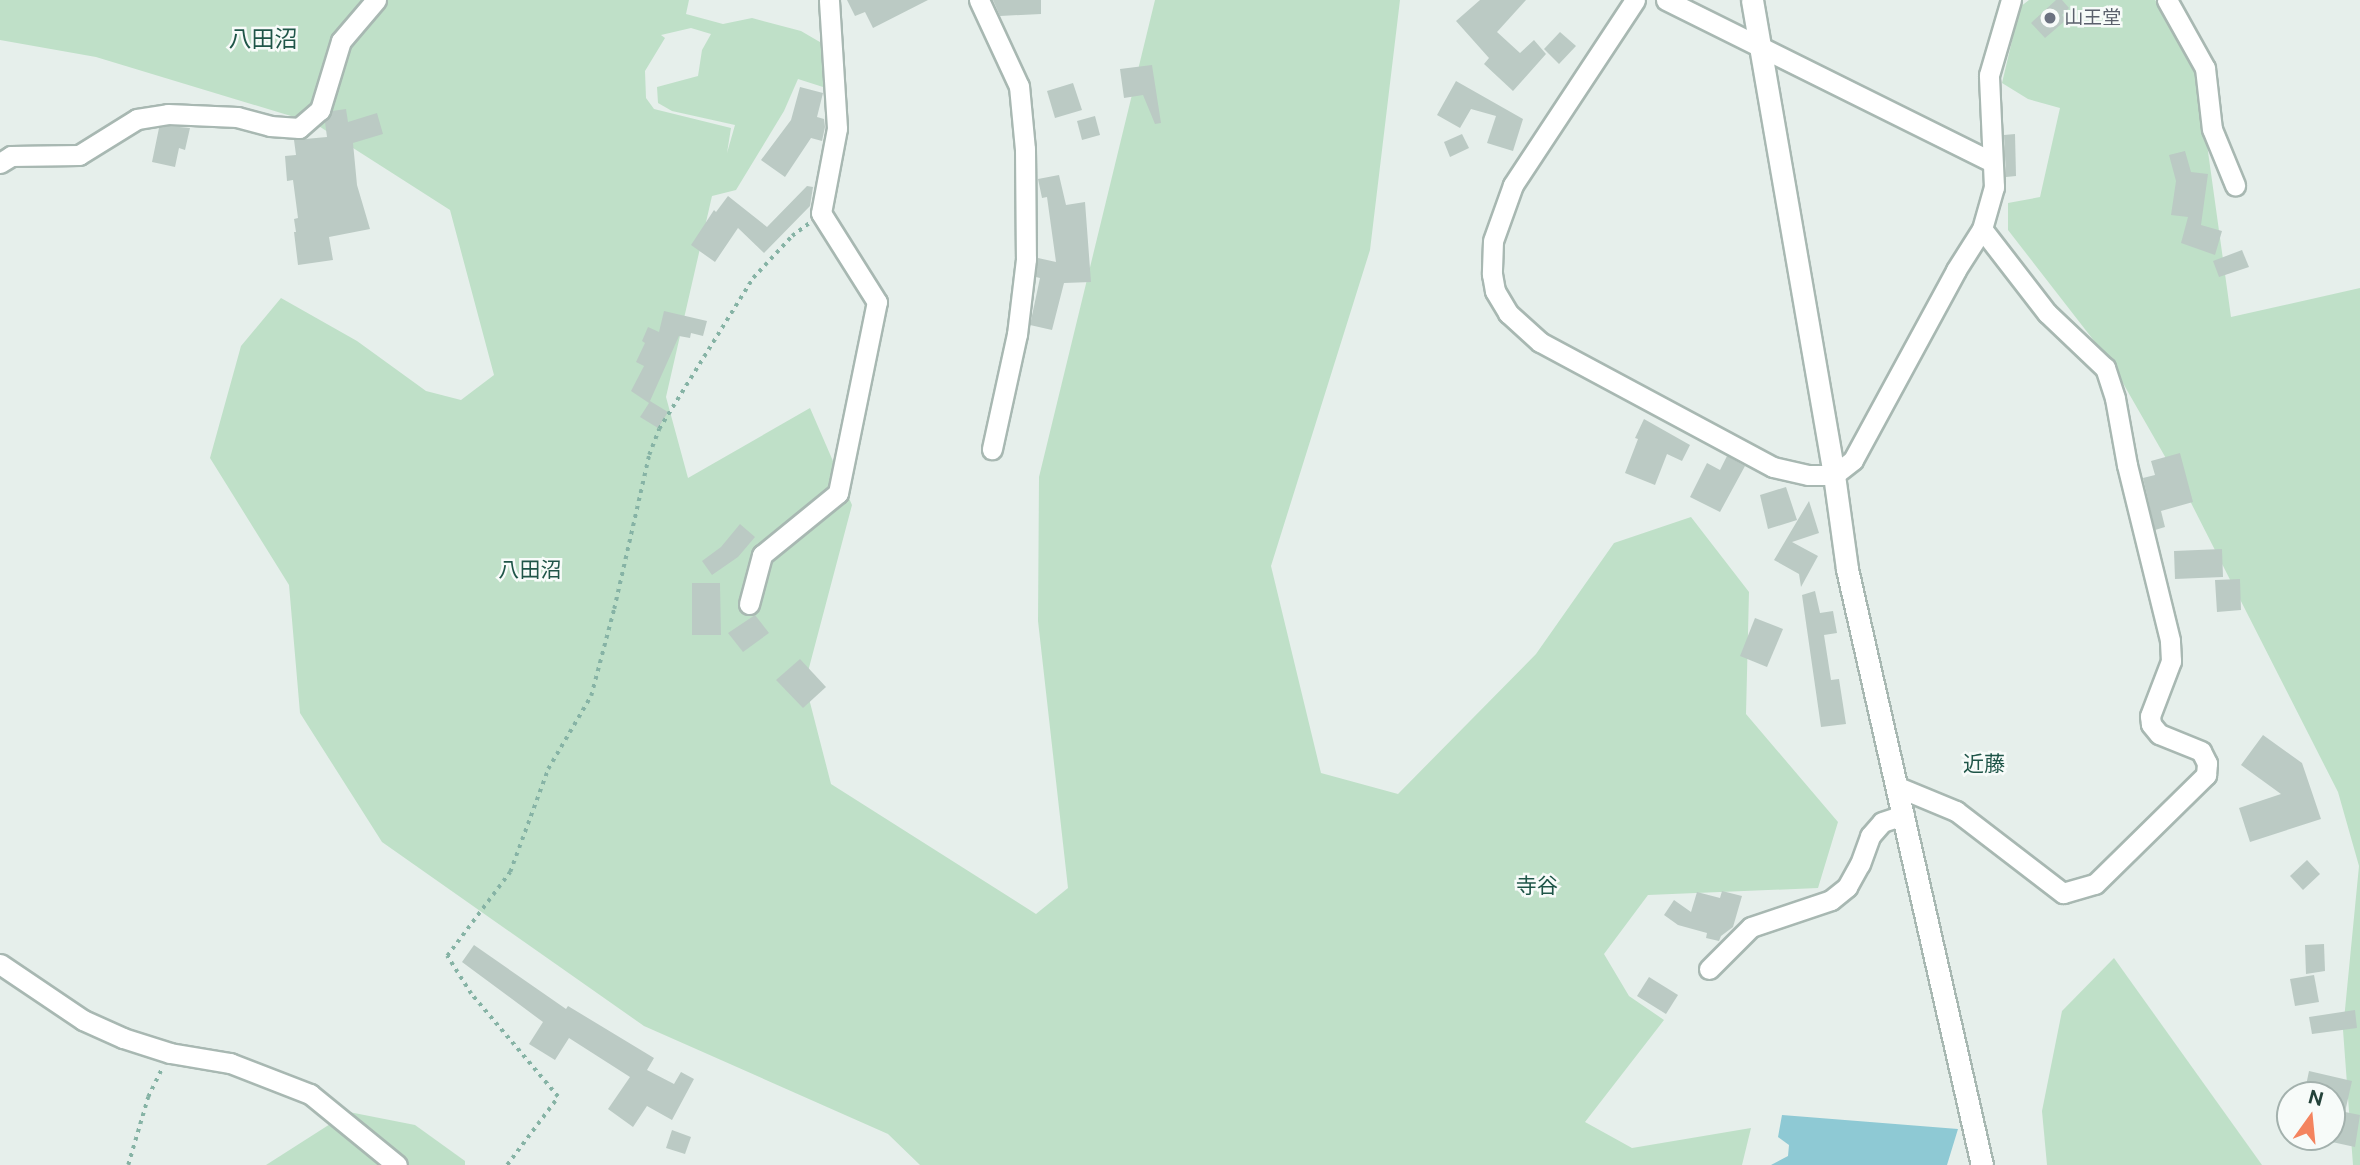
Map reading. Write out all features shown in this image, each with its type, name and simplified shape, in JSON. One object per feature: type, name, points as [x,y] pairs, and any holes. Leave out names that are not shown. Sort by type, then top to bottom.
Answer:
[{"type":"street","points":[[0,163],[11,156],[79,155],[137,119],[168,114],[237,117],[270,126],[299,128],[320,110],[341,41],[376,0]]},
{"type":"street","points":[[749,604],[762,555],[838,493],[877,302],[821,213],[837,128],[830,0]]},
{"type":"street","points":[[979,0],[1019,86],[1026,149],[1025,271],[1017,334],[992,449]]},
{"type":"street","points":[[1634,0],[1508,196],[1493,241],[1492,274],[1495,291],[1508,313],[1540,342],[1773,467],[1808,475],[1834,475],[1853,460],[1956,270],[1982,229],[1994,187],[1989,75],[2011,0]]},
{"type":"street","points":[[1667,0],[1761,50],[1991,161]]},
{"type":"street","points":[[1752,0],[1834,475],[1847,569],[1982,1165]]},
{"type":"street","points":[[2167,0],[2205,68],[2212,129],[2235,185]]},
{"type":"street","points":[[1898,787],[1956,811],[2063,893],[2095,884],[2206,775],[2207,763],[2201,751],[2159,734],[2151,724],[2150,716],[2168,674],[2170,640],[2127,465],[2115,398],[2105,368],[2047,313],[1982,229]]},
{"type":"street","points":[[1709,969],[1751,927],[1831,901],[1847,887],[1860,864],[1870,836],[1882,822],[1904,815]]},
{"type":"street","points":[[0,964],[83,1020],[123,1038],[170,1053],[230,1063],[310,1094],[397,1165]]},
{"type":"path","points":[[507,1165],[558,1097],[471,995],[447,956],[510,872],[548,769],[591,696],[649,454],[659,429],[753,278],[792,236],[821,213]]},
{"type":"path","points":[[128,1165],[148,1097],[170,1053]]},
{"type":"green space","points":[[0,0],[689,0],[686,14],[723,24],[752,18],[801,31],[825,45],[823,87],[798,79],[784,111],[736,190],[712,196],[666,397],[688,478],[810,408],[852,505],[805,683],[831,784],[1036,914],[1068,888],[1038,621],[1039,477],[1155,0],[1400,0],[1370,250],[1271,566],[1321,773],[1398,794],[1536,654],[1614,543],[1691,517],[1749,592],[1746,714],[1838,822],[1818,888],[1648,895],[1604,954],[1629,996],[1664,1020],[1585,1122],[1632,1148],[1751,1128],[1742,1165],[920,1165],[888,1134],[644,1026],[382,842],[300,713],[289,585],[210,458],[241,346],[281,298],[357,341],[426,391],[461,400],[494,375],[450,210],[314,123],[96,57],[0,40]],"holes":[[[691,28],[711,34],[702,50],[698,76],[657,87],[658,103],[672,111],[735,125],[727,153],[731,128],[654,109],[646,98],[645,71],[665,38],[661,35]]]},
{"type":"green space","points":[[2029,0],[2155,0],[2180,26],[2195,58],[2231,317],[2360,288],[2360,1165],[2353,1165],[2343,1030],[2359,866],[2338,792],[2187,495],[2112,364],[2008,230],[2008,203],[2040,197],[2060,108],[2028,99],[2002,83],[2020,7]]},
{"type":"green space","points":[[2114,958],[2262,1165],[2047,1165],[2042,1111],[2062,1011]]},
{"type":"green space","points":[[349,1112],[415,1125],[465,1161],[465,1165],[266,1165]]},
{"type":"water","points":[[1782,1115],[1958,1129],[1947,1165],[1771,1165],[1788,1156],[1789,1145],[1778,1137]]},
{"type":"building","points":[[847,0],[928,0],[873,28],[865,12],[855,16]]},
{"type":"building","points":[[993,0],[1041,0],[1041,14],[1000,16]]},
{"type":"building","points":[[1480,0],[1526,0],[1497,32],[1520,53],[1534,40],[1546,54],[1513,91],[1484,64],[1489,58],[1456,21]]},
{"type":"building","name":"山王堂","points":[[2056,0],[2062,0],[2069,8],[2062,15],[2066,20],[2045,38],[2031,23]]},
{"type":"building","points":[[1560,32],[1576,46],[1559,64],[1544,49]]},
{"type":"building","points":[[1152,65],[1161,123],[1155,124],[1143,95],[1124,98],[1120,69]]},
{"type":"building","points":[[1456,81],[1523,119],[1513,151],[1487,143],[1496,116],[1471,109],[1460,128],[1437,115]]},
{"type":"building","points":[[1073,83],[1082,110],[1055,118],[1047,91]]},
{"type":"building","points":[[800,87],[823,93],[817,117],[824,119],[825,127],[822,141],[811,138],[785,177],[761,160],[791,120]]},
{"type":"building","points":[[346,109],[348,122],[377,113],[383,134],[353,143],[357,185],[370,229],[329,237],[333,260],[298,265],[294,219],[298,218],[293,180],[287,181],[285,156],[296,155],[294,140],[327,137],[325,122],[332,111]]},
{"type":"building","points":[[1095,116],[1100,135],[1082,140],[1077,121]]},
{"type":"building","points":[[159,128],[190,128],[185,150],[179,148],[175,167],[152,162]]},
{"type":"building","points":[[1462,134],[1469,148],[1450,157],[1444,142]]},
{"type":"building","points":[[2015,134],[2016,176],[2006,177],[2004,135]]},
{"type":"building","points":[[2185,151],[2191,172],[2208,174],[2201,225],[2222,231],[2215,255],[2181,243],[2188,217],[2171,215],[2176,181],[2169,155]]},
{"type":"building","points":[[1059,175],[1066,205],[1085,202],[1091,282],[1064,283],[1052,330],[1030,325],[1040,278],[1036,277],[1038,258],[1056,262],[1047,197],[1042,198],[1038,179]]},
{"type":"building","points":[[807,186],[813,187],[810,206],[764,253],[738,228],[715,262],[691,245],[714,210],[716,212],[728,196],[767,227]]},
{"type":"building","points":[[2242,250],[2249,267],[2219,277],[2213,261]]},
{"type":"building","points":[[664,311],[707,321],[703,336],[691,333],[690,338],[679,336],[650,401],[668,412],[658,428],[640,417],[649,403],[631,391],[644,366],[636,362],[645,343],[642,341],[648,327],[659,332]]},
{"type":"building","points":[[1644,419],[1690,445],[1682,461],[1667,454],[1655,485],[1625,473],[1638,439],[1635,438]]},
{"type":"building","points":[[2180,453],[2193,502],[2161,511],[2165,527],[2155,530],[2143,478],[2155,475],[2151,461]]},
{"type":"building","points":[[1727,456],[1745,466],[1720,512],[1690,497],[1707,463],[1720,470]]},
{"type":"building","points":[[1786,487],[1797,520],[1768,529],[1760,495]]},
{"type":"building","points":[[1809,501],[1819,533],[1792,542],[1818,556],[1801,587],[1799,574],[1774,560]]},
{"type":"building","points":[[740,524],[755,537],[738,557],[712,575],[702,561],[721,547]]},
{"type":"building","points":[[2222,549],[2223,577],[2175,579],[2174,551]]},
{"type":"building","points":[[2240,579],[2241,610],[2217,612],[2215,580]]},
{"type":"building","points":[[692,583],[720,583],[721,635],[692,635]]},
{"type":"building","points":[[1815,591],[1820,613],[1833,611],[1837,633],[1824,635],[1831,680],[1839,679],[1846,724],[1821,727],[1802,595]]},
{"type":"building","points":[[755,615],[769,633],[743,652],[728,633]]},
{"type":"building","points":[[1755,618],[1783,629],[1767,667],[1740,656]]},
{"type":"building","points":[[800,659],[826,687],[803,708],[776,680]]},
{"type":"building","points":[[2263,735],[2302,763],[2321,819],[2250,842],[2239,808],[2281,794],[2241,765]]},
{"type":"building","points":[[2307,860],[2320,874],[2303,890],[2290,876]]},
{"type":"building","points":[[1722,891],[1742,896],[1733,927],[1721,936],[1719,941],[1706,938],[1707,933],[1678,925],[1664,915],[1674,900],[1691,912],[1697,892],[1720,898]]},
{"type":"building","points":[[2324,944],[2325,971],[2306,974],[2305,945]]},
{"type":"building","points":[[474,945],[566,1009],[568,1006],[654,1058],[647,1070],[674,1084],[681,1072],[694,1079],[672,1120],[647,1106],[633,1127],[608,1109],[630,1077],[569,1038],[555,1060],[529,1044],[543,1022],[462,962]]},
{"type":"building","points":[[2314,975],[2319,1002],[2295,1006],[2290,979]]},
{"type":"building","points":[[1649,977],[1678,995],[1666,1014],[1637,996]]},
{"type":"building","points":[[2355,1010],[2357,1028],[2312,1034],[2309,1017]]},
{"type":"building","points":[[2309,1071],[2352,1081],[2346,1108],[2346,1081],[2307,1081]]},
{"type":"building","points":[[2346,1112],[2360,1115],[2355,1147],[2346,1145]]},
{"type":"building","points":[[672,1130],[691,1137],[685,1154],[666,1148]]},
{"type":"place","name":"山王堂","points":[[2050,18]]},
{"type":"district","name":"八田沼","points":[[263,39]]},
{"type":"district","name":"八田沼","points":[[530,570]]},
{"type":"district","name":"近藤","points":[[1984,764]]},
{"type":"district","name":"寺谷","points":[[1537,886]]}]
